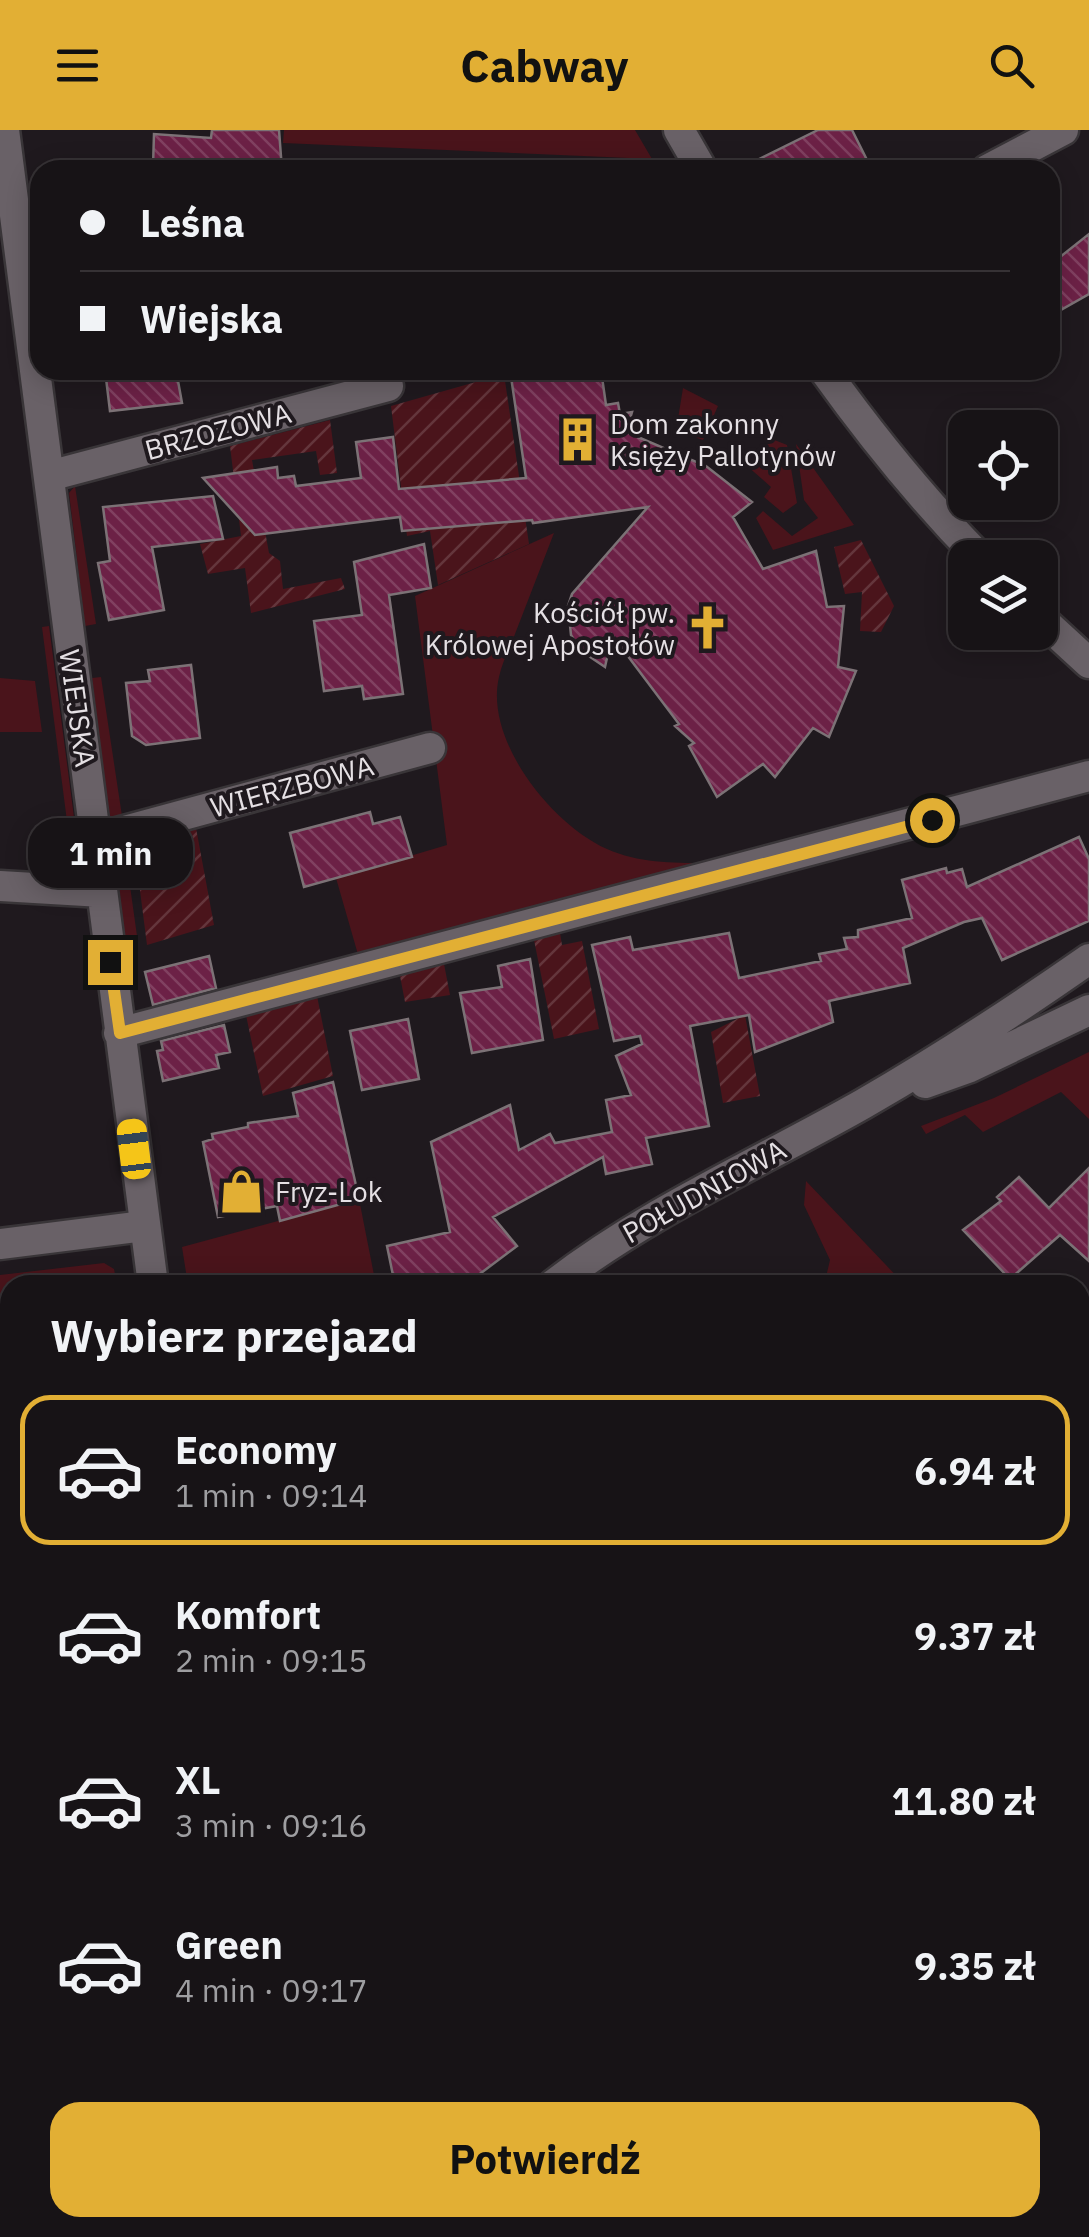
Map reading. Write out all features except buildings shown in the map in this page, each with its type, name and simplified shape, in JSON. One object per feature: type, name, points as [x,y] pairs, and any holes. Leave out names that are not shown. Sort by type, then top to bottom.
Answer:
[{"type":"street","name":"WIEJSKA","points":[[4,130],[30,330]]},
{"type":"street","points":[[679,130],[696,160]]},
{"type":"street","points":[[1006,160],[1063,130]]},
{"type":"street","name":"WIEJSKA","points":[[37,380],[151,1275]]},
{"type":"street","points":[[831,380],[924,500],[963,540]]},
{"type":"street","name":"BRZOZOWA","points":[[49,476],[388,386]]},
{"type":"street","points":[[1058,634],[1089,662]]},
{"type":"street","name":"WIERZBOWA","points":[[95,839],[430,748]]},
{"type":"street","points":[[120,1033],[1089,776]]},
{"type":"street","points":[[0,886],[102,892]]},
{"type":"street","name":"POŁUDNIOWA","points":[[568,1275],[670,1206],[860,1105],[952,1051],[1089,958]]},
{"type":"street","name":"POŁUDNIOWA","points":[[860,1105],[970,1067],[1089,1010]]},
{"type":"street","points":[[0,1244],[144,1226]]},
{"type":"shaded area","points":[[284,130],[635,130],[652,159],[283,143]]},
{"type":"shaded area","points":[[483,380],[505,380],[529,544],[438,585],[430,531],[407,536],[391,406]]},
{"type":"shaded area","points":[[683,388],[718,406],[703,440],[676,431]]},
{"type":"shaded area","points":[[330,420],[337,473],[320,475],[316,451],[252,460],[269,553],[280,561],[283,589],[341,578],[345,589],[251,613],[245,568],[208,574],[200,544],[241,536],[230,446]]},
{"type":"shaded area","points":[[772,439],[787,445],[797,503],[783,513],[764,497],[771,487],[746,465]]},
{"type":"shaded area","points":[[796,444],[854,525],[773,550],[756,518],[763,511],[792,536],[818,518],[804,500]]},
{"type":"shaded area","points":[[75,486],[96,624],[85,626],[69,493]]},
{"type":"shaded area","points":[[554,533],[499,677],[497,701],[512,753],[545,801],[565,821],[607,849],[643,860],[705,863],[359,958],[336,878],[447,845],[415,596]]},
{"type":"shaded area","points":[[861,540],[894,606],[881,632],[860,631],[862,592],[845,594],[834,547]]},
{"type":"shaded area","points":[[49,626],[80,863],[73,868],[42,627]]},
{"type":"shaded area","points":[[101,677],[122,816],[109,818],[92,678]]},
{"type":"shaded area","points":[[0,678],[35,681],[42,732],[0,732]]},
{"type":"shaded area","points":[[196,828],[214,925],[147,945],[134,844]]},
{"type":"shaded area","points":[[124,843],[138,943],[137,951],[127,954],[115,854],[116,846]]},
{"type":"shaded area","points":[[560,933],[562,945],[582,941],[599,1029],[554,1039],[534,940]]},
{"type":"shaded area","points":[[444,964],[450,995],[405,1002],[400,976]]},
{"type":"shaded area","points":[[317,996],[333,1076],[263,1096],[246,1015]]},
{"type":"shaded area","points":[[745,1015],[760,1096],[723,1103],[711,1032]]},
{"type":"shaded area","points":[[1089,1052],[1089,1119],[1061,1092],[983,1132],[965,1115],[926,1134],[921,1126],[994,1098]]},
{"type":"shaded area","points":[[806,1181],[895,1275],[826,1275],[830,1260],[804,1205]]},
{"type":"shaded area","points":[[359,1199],[374,1275],[186,1275],[182,1247]]},
{"type":"shaded area","points":[[104,1263],[114,1269],[115,1275],[0,1275]]},
{"type":"place","name":"Dom zakonny Księży Pallotynów","points":[[577,439]]},
{"type":"place","name":"Kościół pw. Królowej Apostołów","points":[[708,628]]},
{"type":"place","name":"Fryz-Lok","points":[[242,1191]]},
{"type":"route","points":[[110,962],[120,1033],[932,820]]}]
